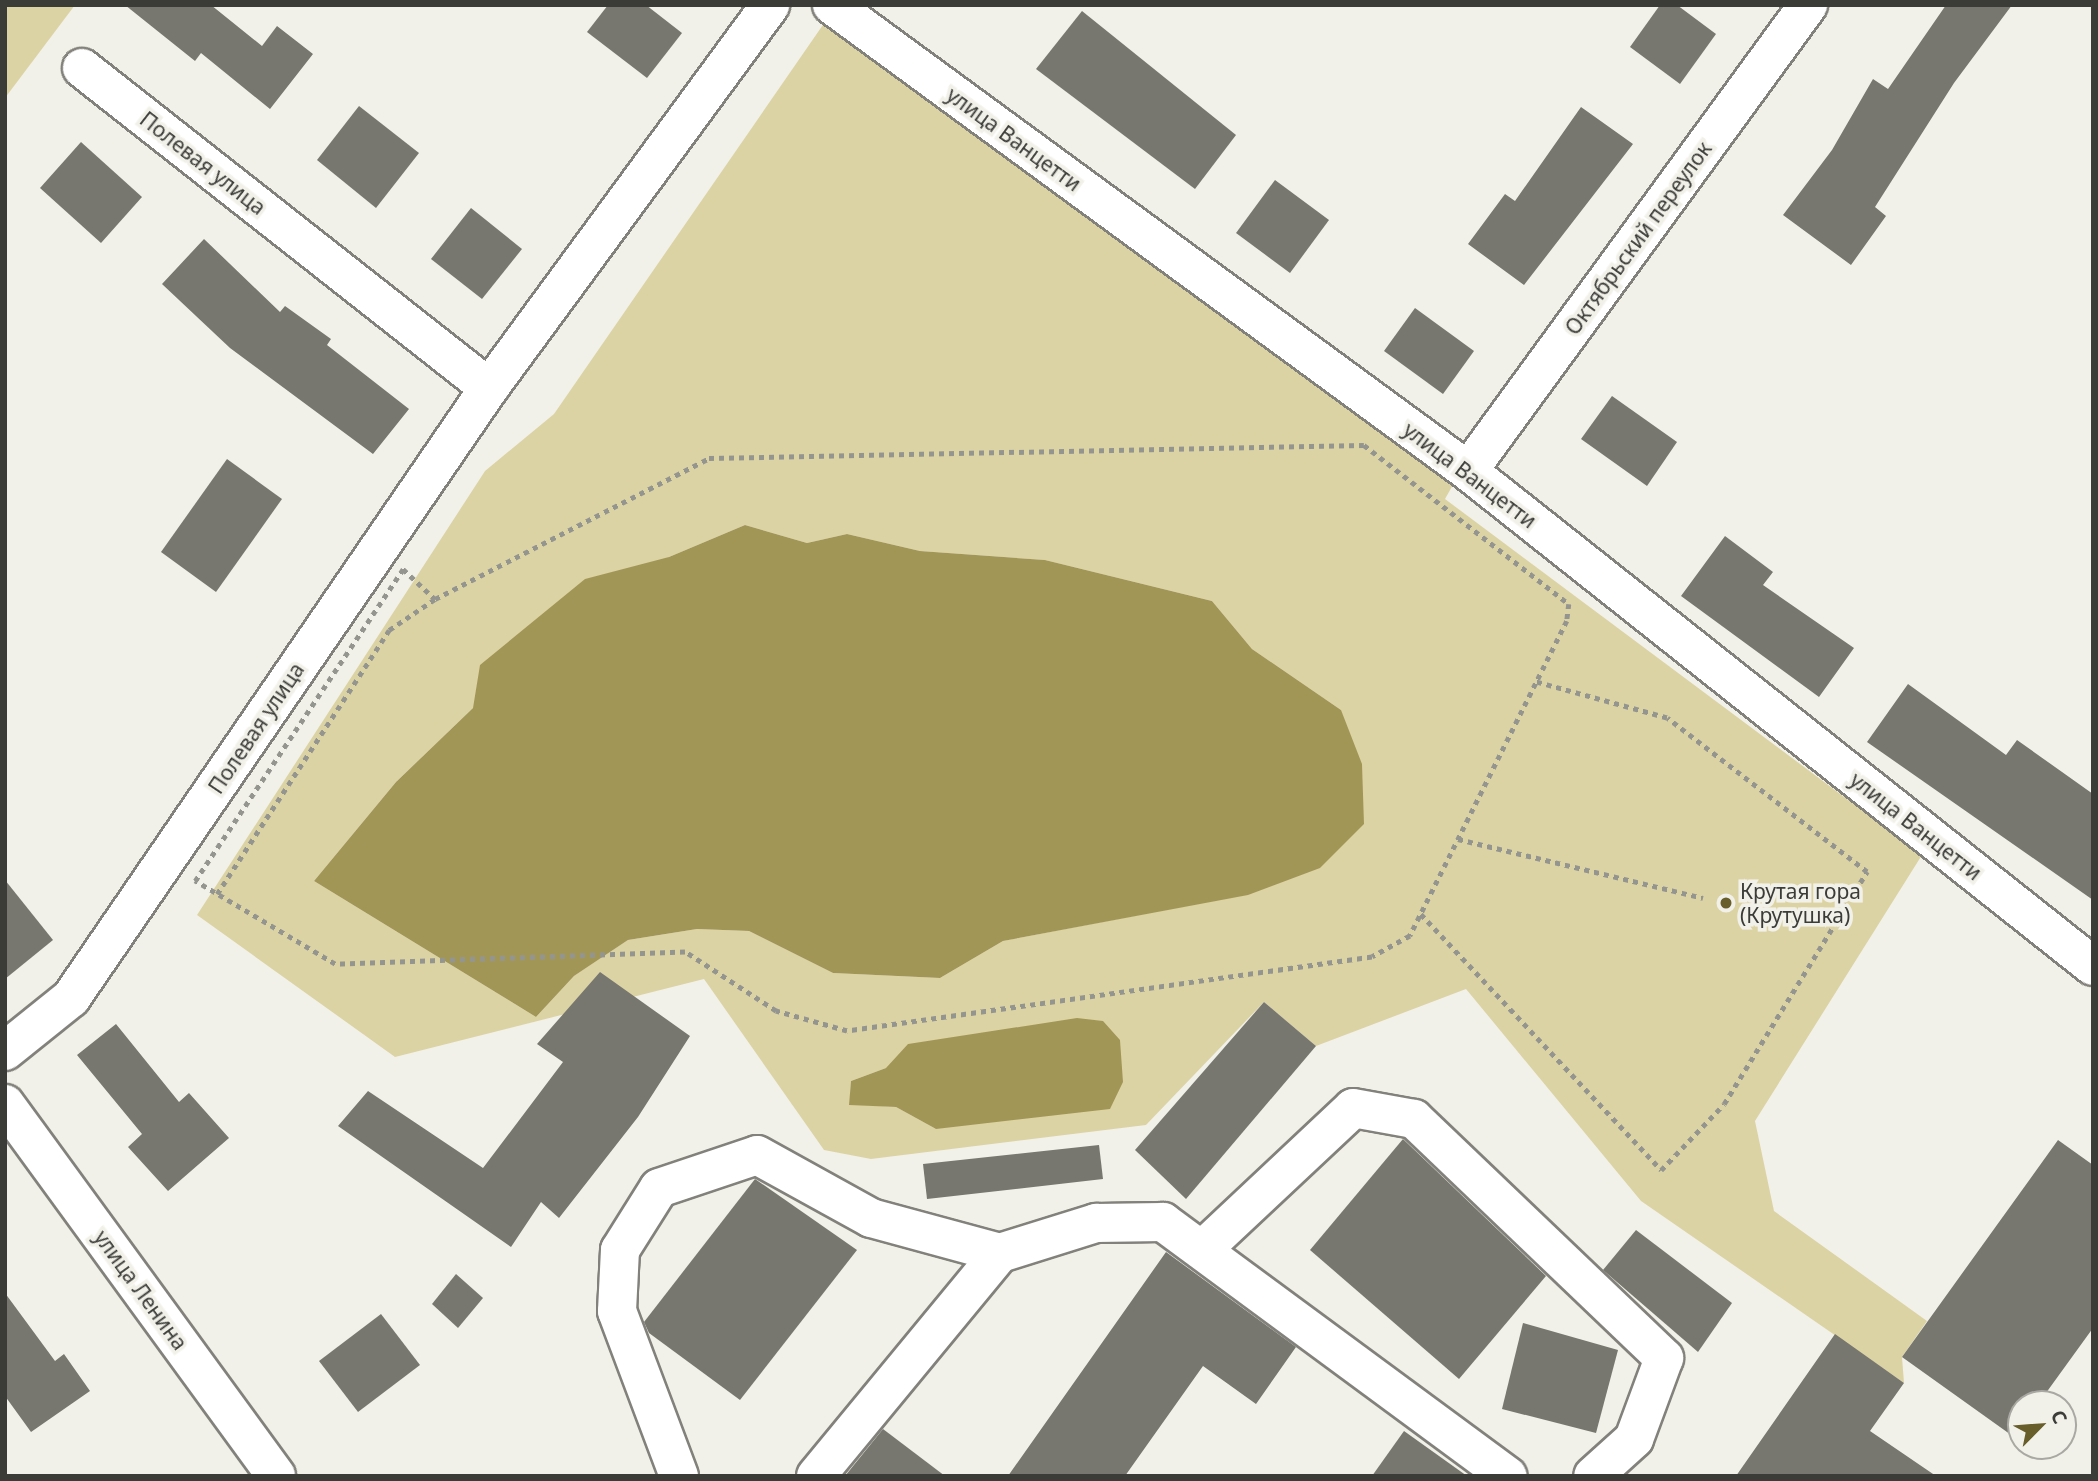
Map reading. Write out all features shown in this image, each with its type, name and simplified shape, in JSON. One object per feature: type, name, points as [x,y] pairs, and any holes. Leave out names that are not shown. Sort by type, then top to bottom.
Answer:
[{"type":"street","name":"Полевая улица","points":[[5,1051],[71,998],[489,388],[770,5]]},
{"type":"street","name":"улица Ванцетти","points":[[832,5],[1468,471],[2093,966]]},
{"type":"street","name":"Октябрьский переулок","points":[[1468,471],[1808,5]]},
{"type":"street","name":"Полевая улица","points":[[82,68],[489,388]]},
{"type":"street","name":"улица Ленина","points":[[5,1104],[276,1476]]},
{"type":"street","points":[[1202,1250],[1353,1108],[1414,1119],[1664,1358],[1634,1439],[1593,1476]]},
{"type":"street","points":[[679,1476],[617,1311],[620,1250],[659,1188],[757,1155],[871,1218],[1000,1252],[1096,1223],[1163,1222],[1508,1476]]},
{"type":"street","points":[[816,1476],[1000,1252]]},
{"type":"path","points":[[411,558],[195,881],[335,964],[685,952],[776,1011],[847,1031],[1371,957],[1410,936],[1567,621],[1569,604],[1353,436]]},
{"type":"path","points":[[217,894],[389,630],[435,599],[709,458],[1364,445]]},
{"type":"path","points":[[402,569],[435,599]]},
{"type":"path","points":[[1421,914],[1661,1170],[1724,1104],[1867,872],[1667,718],[1536,682]]},
{"type":"path","points":[[1458,839],[1703,898]]},
{"type":"shaded area","points":[[5,5],[75,5],[5,98]]},
{"type":"shaded area","points":[[827,19],[1454,483],[1445,499],[1922,855],[1755,1121],[1774,1211],[1927,1321],[1902,1357],[1904,1383],[1641,1201],[1466,989],[1316,1046],[1264,1002],[1146,1125],[871,1159],[824,1150],[704,979],[395,1057],[197,915],[485,471],[554,414]],"holes":[[[745,525],[807,543],[847,534],[920,551],[1045,560],[1212,601],[1252,649],[1341,710],[1248,894],[1003,941],[940,978],[833,973],[749,931],[697,929],[628,940],[574,976],[536,1017],[314,881],[396,782],[473,708],[669,557]],[[886,1068],[936,1129],[896,1107],[850,1104],[851,1081]]]},
{"type":"shaded area","points":[[745,525],[807,543],[847,534],[920,551],[1045,560],[1212,601],[1252,649],[1341,710],[1362,764],[1364,824],[1320,868],[1248,895],[1003,941],[940,978],[833,973],[749,931],[697,929],[628,940],[574,976],[536,1017],[314,881],[396,782],[473,708],[480,665],[585,579],[669,557]]},
{"type":"shaded area","points":[[1077,1018],[1103,1021],[1120,1040],[1123,1082],[1110,1109],[936,1129],[896,1107],[849,1105],[851,1081],[886,1068],[908,1044]]},
{"type":"building","points":[[125,5],[211,5],[262,46],[277,26],[313,54],[270,109],[201,53],[195,61]]},
{"type":"building","points":[[608,5],[646,5],[682,33],[647,78],[587,32]]},
{"type":"building","points":[[1660,5],[1677,5],[1716,34],[1680,84],[1630,47]]},
{"type":"building","points":[[1946,5],[2012,5],[1954,83],[1875,207],[1886,216],[1851,265],[1783,215],[1832,150],[1873,79],[1888,89]]},
{"type":"building","points":[[1082,11],[1236,135],[1195,189],[1036,69]]},
{"type":"building","points":[[359,106],[419,153],[376,208],[317,160]]},
{"type":"building","points":[[1581,107],[1633,144],[1524,285],[1468,244],[1505,194],[1515,201]]},
{"type":"building","points":[[81,142],[142,197],[101,243],[40,188]]},
{"type":"building","points":[[1275,180],[1329,220],[1290,273],[1236,233]]},
{"type":"building","points":[[471,208],[522,249],[482,299],[431,259]]},
{"type":"building","points":[[204,239],[280,312],[285,306],[331,339],[327,345],[409,409],[373,454],[230,348],[162,284]]},
{"type":"building","points":[[1415,308],[1474,351],[1443,394],[1384,351]]},
{"type":"building","points":[[1612,396],[1677,442],[1647,486],[1581,439]]},
{"type":"building","points":[[227,459],[282,499],[216,592],[161,552]]},
{"type":"building","points":[[1725,536],[1773,572],[1763,585],[1854,648],[1819,697],[1681,596]]},
{"type":"building","points":[[1908,684],[2006,755],[2017,740],[2093,794],[2093,900],[1867,742]]},
{"type":"building","points":[[5,880],[53,940],[5,979]]},
{"type":"building","points":[[600,972],[690,1036],[638,1117],[559,1218],[541,1202],[511,1247],[338,1126],[368,1091],[483,1168],[563,1062],[537,1044]]},
{"type":"building","points":[[1264,1002],[1316,1046],[1186,1199],[1135,1150]]},
{"type":"building","points":[[116,1024],[179,1102],[189,1093],[229,1138],[168,1191],[128,1147],[142,1134],[77,1055]]},
{"type":"building","points":[[1403,1139],[1546,1276],[1459,1379],[1310,1250]]},
{"type":"building","points":[[2058,1140],[2093,1165],[2093,1328],[2048,1390],[2007,1390],[2007,1432],[1902,1357]]},
{"type":"building","points":[[1099,1145],[1103,1179],[927,1199],[923,1164]]},
{"type":"building","points":[[755,1179],[857,1250],[740,1400],[649,1333],[644,1322]]},
{"type":"building","points":[[1636,1230],[1732,1303],[1698,1352],[1603,1270]]},
{"type":"building","points":[[1166,1252],[1296,1347],[1256,1404],[1203,1366],[1125,1476],[1008,1476]]},
{"type":"building","points":[[456,1274],[483,1298],[458,1328],[432,1304]]},
{"type":"building","points":[[5,1293],[55,1361],[64,1354],[90,1391],[31,1432],[5,1396]]},
{"type":"building","points":[[381,1314],[420,1365],[358,1412],[319,1361]]},
{"type":"building","points":[[1523,1323],[1618,1350],[1596,1433],[1502,1409]]},
{"type":"building","points":[[1835,1334],[1904,1383],[1870,1431],[1936,1476],[1736,1476]]},
{"type":"building","points":[[883,1429],[945,1476],[845,1476]]},
{"type":"building","points":[[1404,1431],[1467,1476],[1372,1476]]},
{"type":"place","name":"Крутая гора (Крутушка)","points":[[1726,903]]}]
